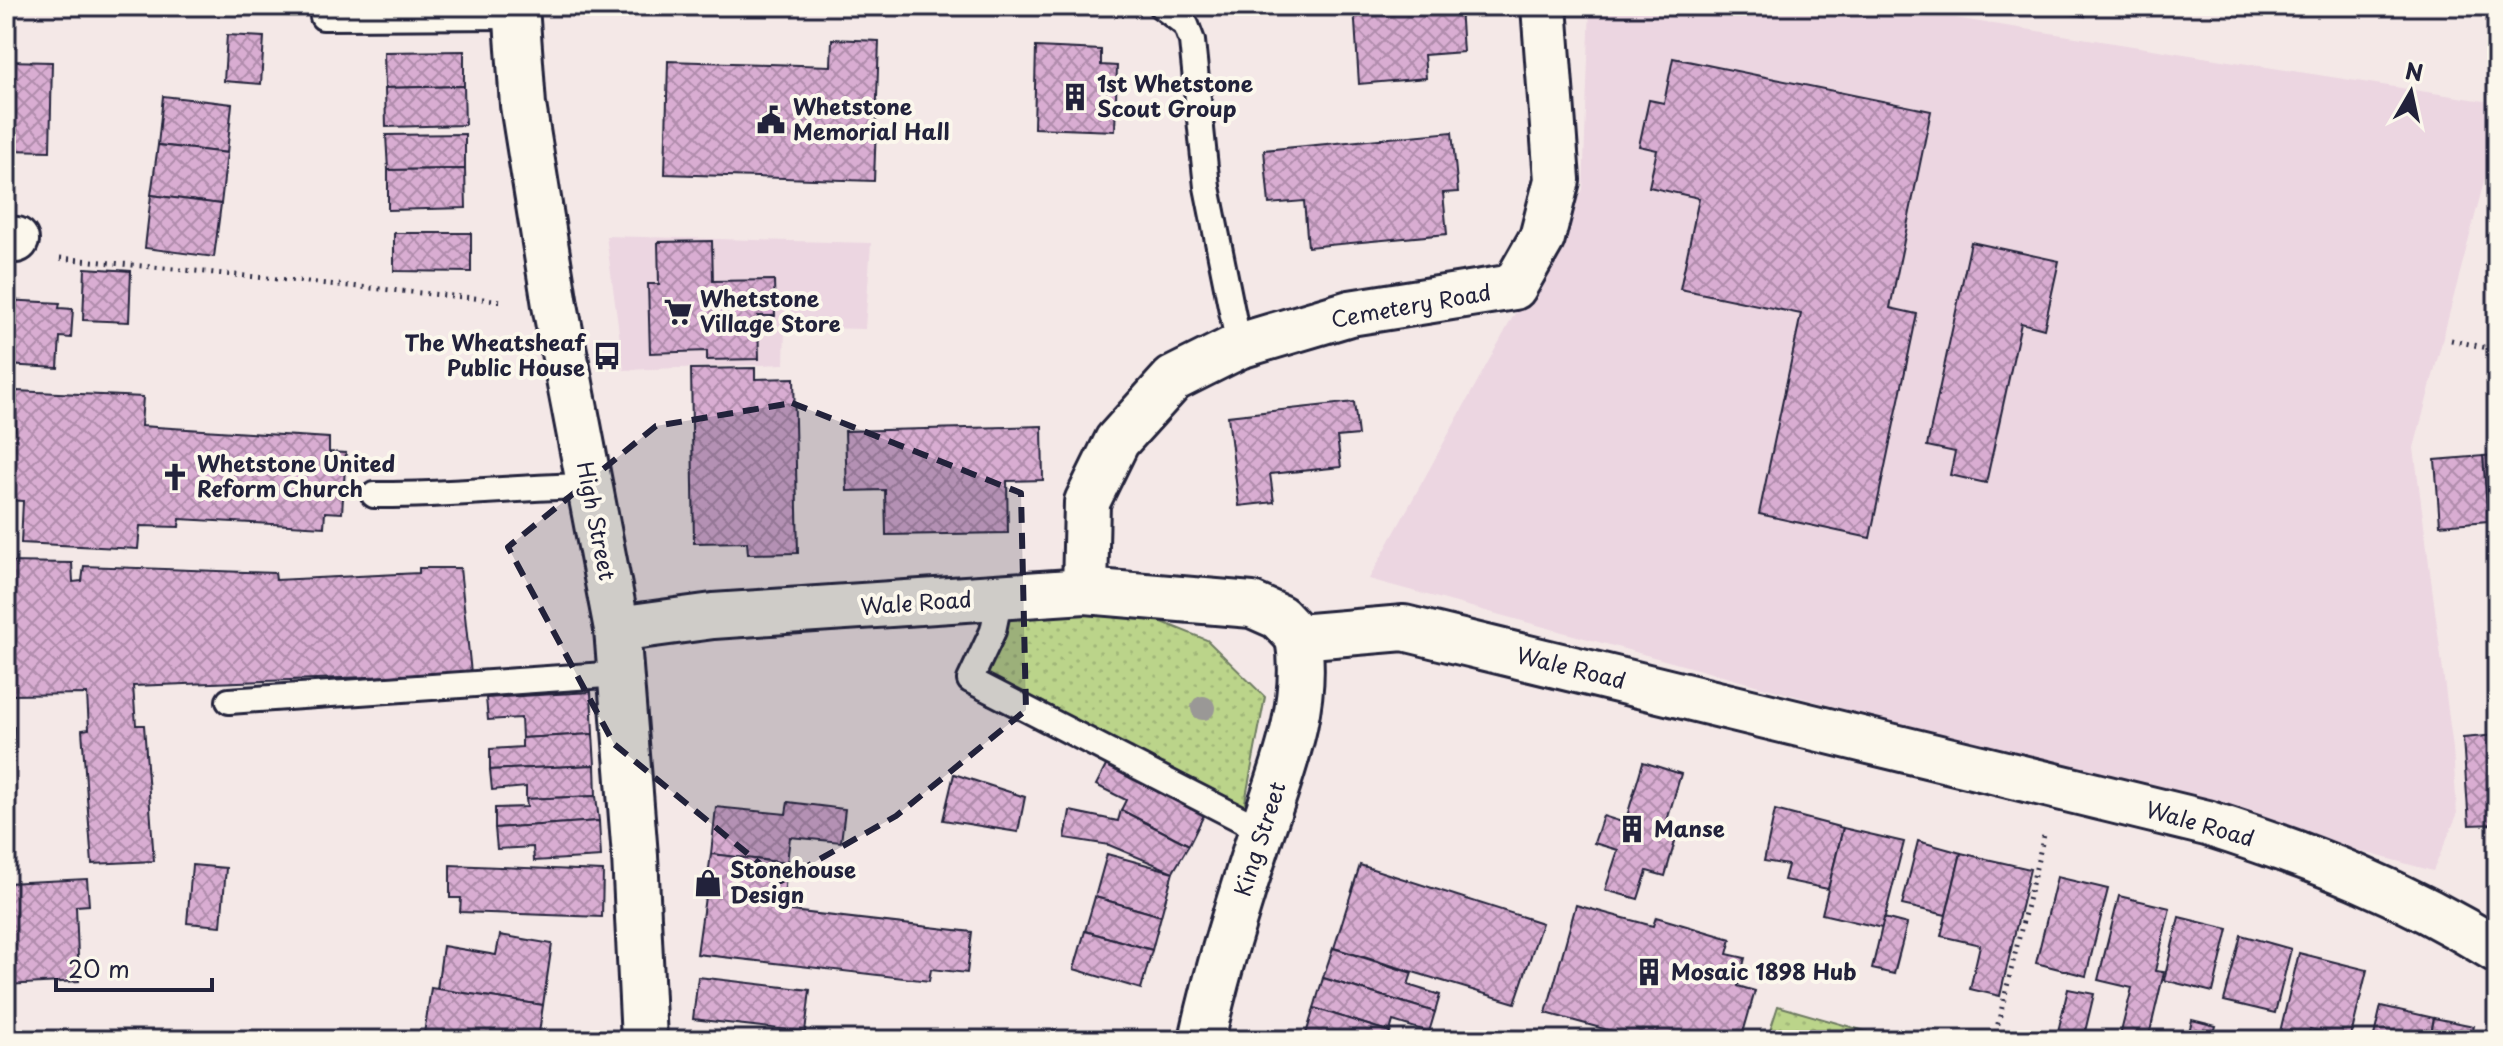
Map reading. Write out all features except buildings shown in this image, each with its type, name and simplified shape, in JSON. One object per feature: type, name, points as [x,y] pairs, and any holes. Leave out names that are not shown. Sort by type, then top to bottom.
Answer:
[{"type":"street","name":"Cemetery Road","points":[[1085,591],[1087,502],[1117,441],[1173,379],[1239,346],[1350,313],[1514,287],[1542,238],[1557,180],[1544,6]]},
{"type":"street","name":"High Street","points":[[517,11],[523,105],[555,305],[617,629],[644,1040]]},
{"type":"street","name":"Wale Road","points":[[617,629],[713,616],[1085,591],[1252,605],[1279,617],[1298,637],[1404,628],[2207,823],[2317,858],[2386,888],[2497,950]]},
{"type":"street","name":"King Street","points":[[1202,1040],[1213,985],[1299,702],[1303,661],[1298,637]]},
{"type":"lane","points":[[1161,6],[1186,25],[1192,41],[1207,187],[1239,346]]},
{"type":"lane","points":[[323,17],[517,11]]},
{"type":"lane","points":[[374,495],[430,496],[493,489],[589,486]]},
{"type":"lane","points":[[1000,597],[993,631],[970,680],[1262,830]]},
{"type":"lane","points":[[229,701],[620,674]]},
{"type":"path","points":[[11,240],[38,256],[555,305]]},
{"type":"path","points":[[2451,340],[2497,350]]},
{"type":"path","points":[[1994,1040],[2056,786]]},
{"type":"highlighted area","points":[[792,403],[1021,493],[1026,710],[896,816],[781,881],[614,744],[508,547],[656,426]]},
{"type":"shaded area","points":[[1590,6],[1878,6],[2497,103],[2497,132],[2414,448],[2453,749],[2457,815],[2433,871],[1369,579],[1583,189]]},
{"type":"shaded area","points":[[606,236],[871,243],[865,329],[785,327],[784,364],[624,370]]},
{"type":"green space","points":[[1085,591],[1207,640],[1265,697],[1245,802],[1262,830],[970,680],[1000,597]]},
{"type":"green space","points":[[1778,1006],[1896,1040],[1767,1040]]},
{"type":"place","name":"1st Whetstone Scout Group","points":[[1075,97]]},
{"type":"place","name":"Whetstone Memorial Hall","points":[[771,120]]},
{"type":"place","name":"Whetstone Village Store","points":[[678,312]]},
{"type":"place","name":"The Wheatsheaf Public House","points":[[607,356]]},
{"type":"place","name":"Whetstone United Reform Church","points":[[175,477]]},
{"type":"place","name":"Manse","points":[[1632,829]]},
{"type":"place","name":"Stonehouse Design","points":[[708,883]]},
{"type":"place","name":"Mosaic 1898 Hub","points":[[1649,972]]}]
